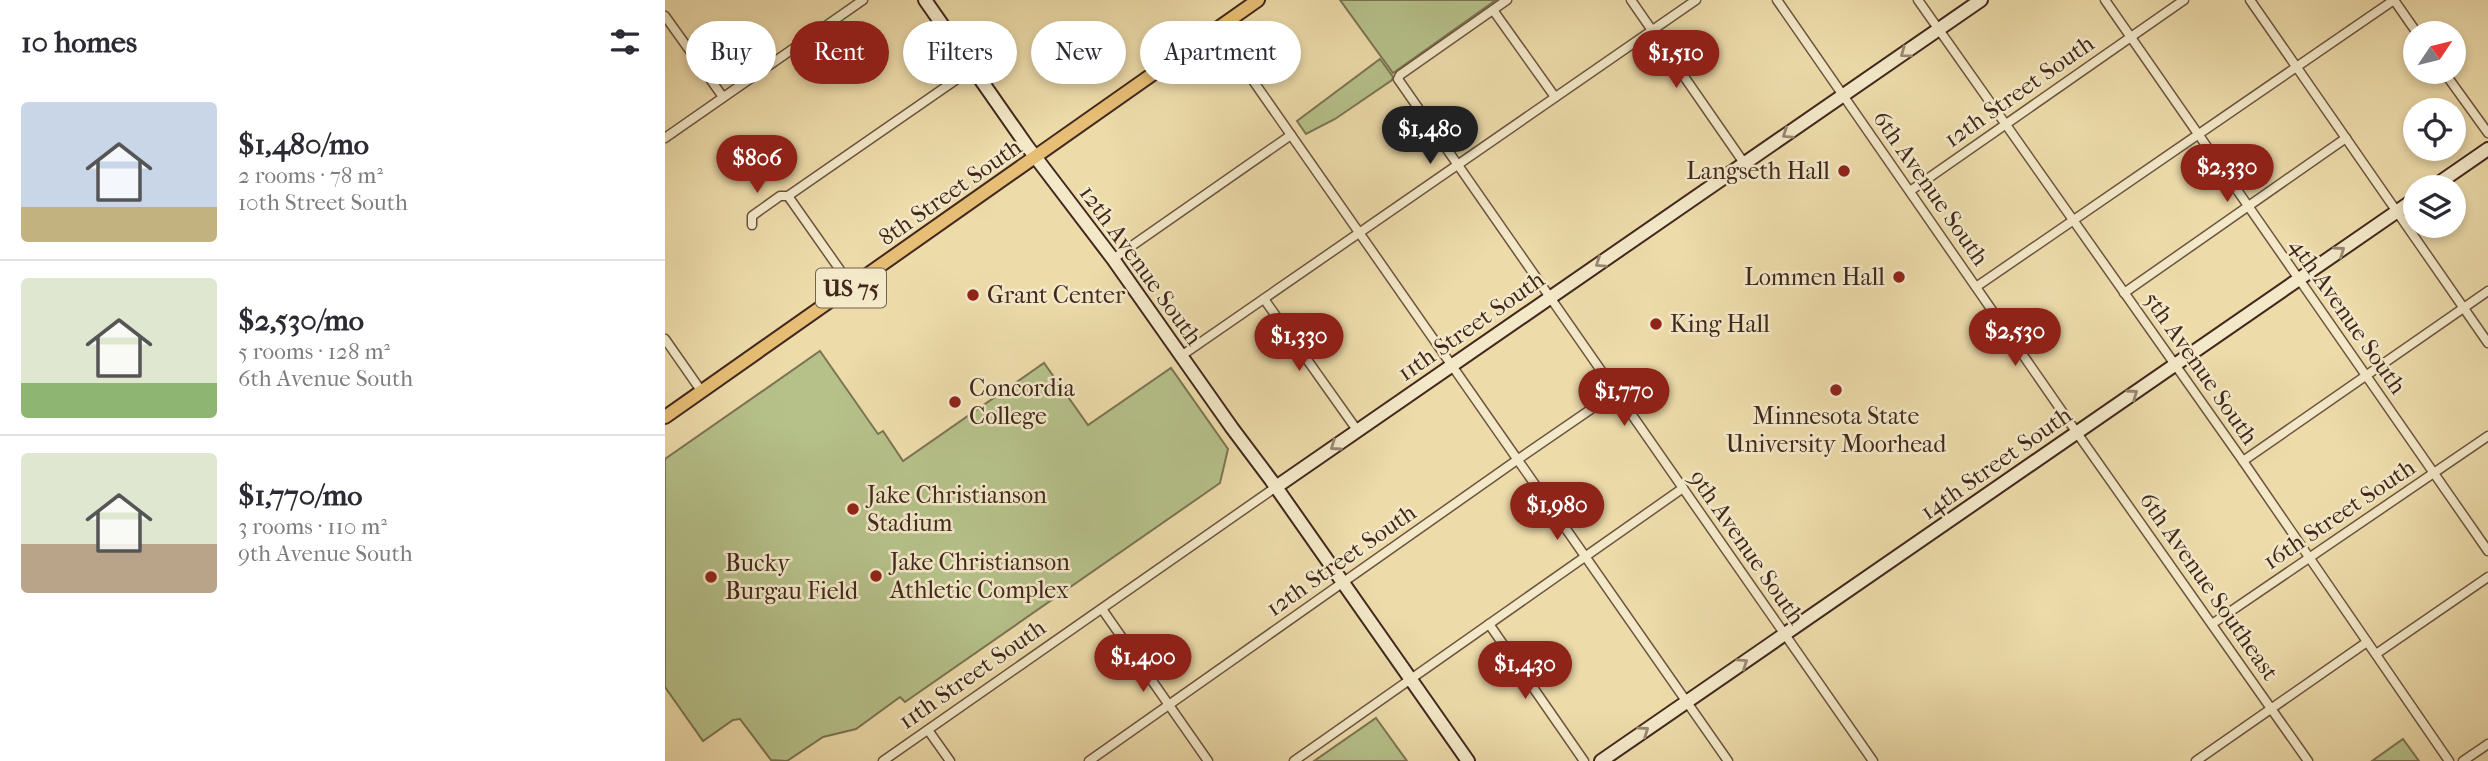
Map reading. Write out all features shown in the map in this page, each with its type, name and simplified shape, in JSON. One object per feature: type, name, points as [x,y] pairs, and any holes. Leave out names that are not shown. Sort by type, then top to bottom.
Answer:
[{"type":"main road","name":"8th Street South","points":[[1228,21],[1258,0]]},
{"type":"main road","name":"8th Street South","points":[[665,417],[1140,83]]},
{"type":"street","points":[[665,138],[863,0]]},
{"type":"street","name":"12th Avenue South","points":[[925,0],[940,21]]},
{"type":"street","points":[[1507,0],[1493,10],[1555,97]]},
{"type":"street","points":[[1631,0],[1744,163]]},
{"type":"street","points":[[1181,356],[1696,0]]},
{"type":"street","name":"6th Avenue South","points":[[1777,0],[2077,433]]},
{"type":"street","name":"5th Avenue South","points":[[1918,0],[2243,461],[2449,761]]},
{"type":"street","name":"11th Street South","points":[[883,761],[1981,0]]},
{"type":"street","name":"4th Avenue South","points":[[2105,0],[2488,551]]},
{"type":"street","name":"12th Street South","points":[[1910,191],[2184,0]]},
{"type":"street","points":[[2250,0],[2488,343]]},
{"type":"street","points":[[1976,287],[2394,0],[2409,21]]},
{"type":"street","name":"9th Avenue South","points":[[1493,10],[1398,79],[1873,761]]},
{"type":"street","points":[[665,16],[723,97]]},
{"type":"street","points":[[752,225],[753,216],[780,197],[788,196],[950,84]]},
{"type":"street","name":"12th Avenue South","points":[[984,84],[1276,487],[1468,761]]},
{"type":"street","points":[[1255,84],[1728,761]]},
{"type":"street","points":[[2453,84],[2488,134]]},
{"type":"street","points":[[1113,260],[1291,135]]},
{"type":"street","points":[[2125,293],[2346,138]]},
{"type":"street","points":[[2450,175],[2488,149]]},
{"type":"street","points":[[788,196],[852,287]]},
{"type":"street","name":"14th Street South","points":[[1601,761],[2403,208]]},
{"type":"street","points":[[2243,461],[2488,291]]},
{"type":"street","points":[[1264,299],[1357,430]]},
{"type":"street","points":[[665,339],[702,392]]},
{"type":"street","name":"12th Street South","points":[[1089,761],[1616,393]]},
{"type":"street","name":"6th Avenue Southeast","points":[[2077,433],[2308,761]]},
{"type":"street","name":"16th Street South","points":[[2212,624],[2488,436]]},
{"type":"street","points":[[1294,761],[1683,488]]},
{"type":"street","points":[[2376,654],[2488,577]]},
{"type":"street","points":[[1102,609],[1208,761]]},
{"type":"street","points":[[1489,624],[1584,761]]},
{"type":"street","points":[[2196,761],[2367,642]]},
{"type":"street","points":[[928,730],[950,761]]},
{"type":"street","points":[[2463,761],[2488,744]]},
{"type":"green space","points":[[1340,0],[1496,0],[1393,73]]},
{"type":"green space","points":[[1380,59],[1393,77],[1392,80],[1335,119],[1306,134],[1297,121]]},
{"type":"green space","name":"Jake Christianson Athletic Complex","points":[[820,351],[878,434],[883,431],[903,461],[1044,363],[1088,425],[1171,368],[1228,449],[1220,483],[905,702],[900,697],[856,729],[823,737],[787,761],[771,760],[740,719],[733,720],[703,741],[665,687],[665,459]]},
{"type":"green space","points":[[1376,718],[1407,761],[1314,761]]},
{"type":"green space","points":[[2403,739],[2419,761],[2372,761]]},
{"type":"place","name":"Langseth Hall","points":[[1844,171]]},
{"type":"place","name":"Lommen Hall","points":[[1899,277]]},
{"type":"place","name":"Grant Center","points":[[973,295]]},
{"type":"place","name":"King Hall","points":[[1656,324]]},
{"type":"place","name":"Minnesota State University Moorhead","points":[[1836,390]]},
{"type":"place","name":"Concordia College","points":[[955,402]]},
{"type":"place","name":"Jake Christianson Stadium","points":[[853,509]]},
{"type":"place","name":"Jake Christianson Athletic Complex","points":[[876,576]]},
{"type":"place","name":"Bucky Burgau Field","points":[[711,577]]}]
